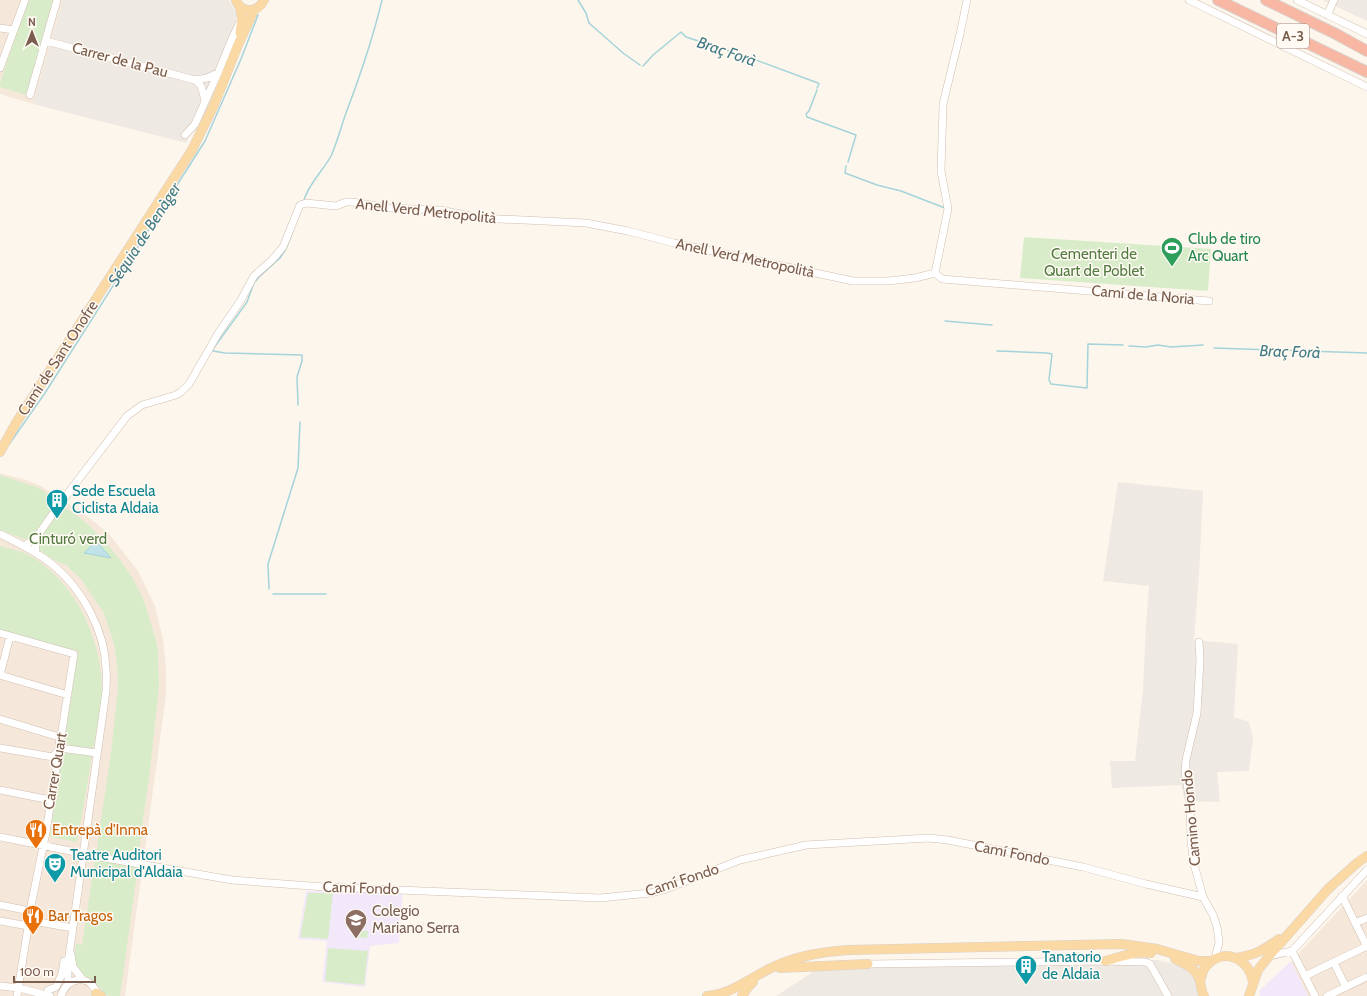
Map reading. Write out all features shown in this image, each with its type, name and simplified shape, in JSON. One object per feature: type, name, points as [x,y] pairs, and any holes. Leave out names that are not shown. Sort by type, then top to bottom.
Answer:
[{"type":"highway","name":"A-3","points":[[1218,0],[1367,72]]},
{"type":"highway","name":"A-3","points":[[1266,0],[1336,34],[1367,51]]},
{"type":"highway","points":[[1336,34],[1359,40],[1367,44]]},
{"type":"main road","points":[[238,3],[247,10],[254,10],[262,4],[264,0]]},
{"type":"main road","name":"Camí de Sant Onofre","points":[[238,3],[242,19],[238,45]]},
{"type":"main road","name":"Camí de Sant Onofre","points":[[0,453],[5,441],[192,150],[214,105],[254,10]]},
{"type":"main road","points":[[1249,996],[1258,970],[1269,956],[1328,890],[1357,863],[1367,856]]},
{"type":"main road","points":[[707,996],[718,996],[794,958],[819,952],[848,950],[1122,944],[1157,949],[1199,961],[1213,960],[1223,957],[1233,958],[1251,956],[1261,952],[1294,927]]},
{"type":"main road","points":[[1144,947],[1190,966],[1195,970],[1201,991]]},
{"type":"main road","points":[[1105,961],[1136,953],[1158,952]]},
{"type":"main road","points":[[1233,958],[1243,962],[1252,974],[1253,982]]},
{"type":"main road","points":[[1201,991],[1204,970],[1213,960]]},
{"type":"main road","points":[[742,996],[748,987],[770,969],[791,966],[868,964]]},
{"type":"street","points":[[0,65],[24,0]]},
{"type":"street","points":[[30,95],[57,0]]},
{"type":"street","points":[[935,274],[948,209],[941,171],[943,104],[967,0]]},
{"type":"street","points":[[1189,0],[1367,87]]},
{"type":"street","points":[[1297,0],[1367,34]]},
{"type":"street","points":[[1327,15],[1334,0]]},
{"type":"street","points":[[185,136],[195,124],[242,19]]},
{"type":"street","points":[[0,28],[14,30]]},
{"type":"street","name":"Carrer de la Pau","points":[[46,40],[195,80]]},
{"type":"street","points":[[195,80],[207,78],[218,73]]},
{"type":"street","points":[[195,80],[201,86],[205,100]]},
{"type":"street","name":"Anell Verd Metropolità","points":[[24,546],[35,539],[127,416],[142,405],[176,395],[189,384],[219,332],[241,300],[254,276],[272,260],[282,247],[300,205],[306,203],[336,206],[346,202],[352,202],[389,208],[440,210],[481,218],[554,220],[586,223],[628,231],[681,245],[853,281],[888,281],[935,274]]},
{"type":"street","name":"Camí de la Noria","points":[[935,274],[942,279],[1209,301]]},
{"type":"street","points":[[0,534],[36,553],[53,565],[80,595],[92,614],[101,640],[106,668],[106,691],[72,928],[66,986],[61,996]]},
{"type":"street","points":[[0,539],[17,542]]},
{"type":"street","points":[[35,539],[36,553]]},
{"type":"street","points":[[0,633],[10,636],[0,675],[68,694]]},
{"type":"street","name":"Carrer Quart","points":[[10,636],[74,654],[60,748],[30,911]]},
{"type":"street","name":"Camino Hondo","points":[[1199,642],[1200,660],[1197,713],[1186,760],[1185,772],[1190,802],[1193,856],[1203,897],[1213,915],[1219,942]]},
{"type":"street","points":[[0,719],[59,737],[60,748],[53,757],[0,748]]},
{"type":"street","points":[[60,748],[97,753]]},
{"type":"street","points":[[0,790],[50,800]]},
{"type":"street","name":"Camí Fondo","points":[[0,837],[83,854],[226,879],[275,884],[600,898],[650,893],[666,889],[740,860],[806,845],[929,838],[948,840],[1083,867],[1146,884],[1203,897]]},
{"type":"street","points":[[1269,956],[1292,951],[1367,870]]},
{"type":"street","points":[[1305,976],[1367,947],[1342,896]]},
{"type":"street","points":[[0,905],[34,912],[39,922]]},
{"type":"street","points":[[1355,924],[1367,918]]},
{"type":"street","points":[[0,921],[28,927],[34,927],[39,922]]},
{"type":"street","points":[[39,922],[72,928]]},
{"type":"street","points":[[18,992],[28,927]]},
{"type":"street","points":[[1219,942],[1233,958]]},
{"type":"street","points":[[1213,960],[1219,942]]},
{"type":"street","points":[[70,944],[73,967],[83,980],[92,985],[98,995]]},
{"type":"street","points":[[49,993],[56,987],[62,974],[65,954],[70,944]]},
{"type":"street","points":[[1292,951],[1315,996]]},
{"type":"street","points":[[868,964],[1105,961],[1145,962],[1150,964],[1168,996]]},
{"type":"street","points":[[1334,963],[1346,987]]},
{"type":"street","points":[[1327,996],[1365,978],[1367,986]]},
{"type":"street","points":[[18,992],[49,993],[66,986],[75,980],[83,980]]},
{"type":"street","points":[[0,986],[32,996]]},
{"type":"shaded area","points":[[0,0],[63,0],[33,104],[0,94]]},
{"type":"shaded area","points":[[63,0],[229,0],[236,12],[236,22],[186,143],[33,104]]},
{"type":"shaded area","points":[[1323,0],[1367,0],[1367,21],[1324,1]]},
{"type":"shaded area","points":[[0,473],[41,486],[82,512],[109,534],[138,571],[155,606],[163,639],[166,666],[166,695],[125,996],[0,996]]},
{"type":"shaded area","points":[[1118,482],[1203,491],[1194,640],[1238,644],[1234,717],[1249,722],[1253,738],[1249,771],[1217,772],[1220,802],[1185,801],[1181,785],[1112,788],[1110,761],[1135,761],[1143,689],[1149,586],[1103,581]]},
{"type":"shaded area","points":[[1367,880],[1367,996],[1267,996],[1298,954]]},
{"type":"shaded area","name":"Colegio Mariano Serra","points":[[306,891],[403,893],[399,943],[370,946],[365,987],[322,982],[327,941],[298,939]]},
{"type":"shaded area","points":[[1158,960],[1181,966],[1192,976],[1206,996],[776,996],[828,962]]},
{"type":"shaded area","points":[[1291,961],[1308,996],[1260,996],[1259,991]]},
{"type":"green space","points":[[28,0],[53,0],[26,95],[0,87],[0,83]]},
{"type":"green space","name":"Cementeri de Quart de Poblet","points":[[1024,237],[1211,249],[1208,291],[1020,278]]},
{"type":"green space","name":"Cinturó verd","points":[[0,475],[39,488],[60,501],[31,540],[0,530]]},
{"type":"green space","name":"Cinturó verd","points":[[62,505],[83,520],[101,537],[132,577],[143,598],[156,640],[158,651],[159,686],[138,862],[96,854],[111,753],[118,688],[117,664],[114,643],[104,613],[81,579],[66,565],[54,560],[42,552],[35,542]]},
{"type":"green space","name":"Cinturó verd","points":[[0,546],[22,552],[34,558],[50,570],[64,585],[76,601],[86,619],[99,658],[102,698],[100,717],[77,842],[50,837],[78,651],[0,630]]},
{"type":"green space","points":[[95,859],[138,866],[120,996],[109,996],[104,994],[94,982],[81,973],[78,969],[76,961],[76,943],[82,945]]},
{"type":"green space","points":[[308,893],[333,893],[328,939],[300,937]]},
{"type":"green space","points":[[353,930],[368,931],[367,938],[353,937]]},
{"type":"green space","points":[[328,948],[368,951],[364,985],[325,981]]},
{"type":"water","points":[[96,541],[111,558],[84,553]]},
{"type":"waterway","points":[[304,200],[309,188],[328,162],[333,151],[366,57],[382,0]]},
{"type":"waterway","name":"Braç Forà","points":[[578,0],[586,13],[589,23],[623,53],[640,65]]},
{"type":"waterway","name":"Séquia de Benàger","points":[[10,443],[45,393],[205,141],[241,59],[258,15]]},
{"type":"waterway","name":"Braç Forà","points":[[643,66],[653,55],[681,32],[686,37],[745,56],[818,83],[817,88]]},
{"type":"waterway","name":"Braç Forà","points":[[817,90],[809,111],[806,114],[807,117],[856,135],[848,162]]},
{"type":"waterway","name":"Braç Forà","points":[[846,166],[845,173],[877,185],[901,191],[945,208]]},
{"type":"waterway","points":[[293,231],[286,249],[280,258],[254,283],[247,302],[213,351],[225,353],[302,355],[302,361],[297,377],[298,405]]},
{"type":"waterway","name":"Braç Forà","points":[[945,321],[992,325]]},
{"type":"waterway","name":"Braç Forà","points":[[997,351],[1052,354],[1049,380],[1051,384],[1087,388],[1088,344],[1123,345]]},
{"type":"waterway","name":"Braç Forà","points":[[1129,346],[1146,347],[1158,345],[1171,347],[1203,345]]},
{"type":"waterway","name":"Braç Forà","points":[[1214,348],[1367,353]]},
{"type":"waterway","points":[[269,589],[268,564],[298,468],[300,422]]},
{"type":"waterway","points":[[273,594],[326,594]]},
{"type":"place","name":"Club de tiro Arc Quart","points":[[1172,268]]},
{"type":"place","name":"Sede Escuela Ciclista Aldaia","points":[[57,520]]},
{"type":"place","name":"Entrepà d'Inma","points":[[36,850]]},
{"type":"place","name":"Teatre Auditori Municipal d'Aldaia","points":[[55,884]]},
{"type":"place","name":"Bar Tragos","points":[[33,936]]},
{"type":"place","name":"Colegio Mariano Serra","points":[[356,940]]},
{"type":"place","name":"Tanatorio de Aldaia","points":[[1026,986]]}]
